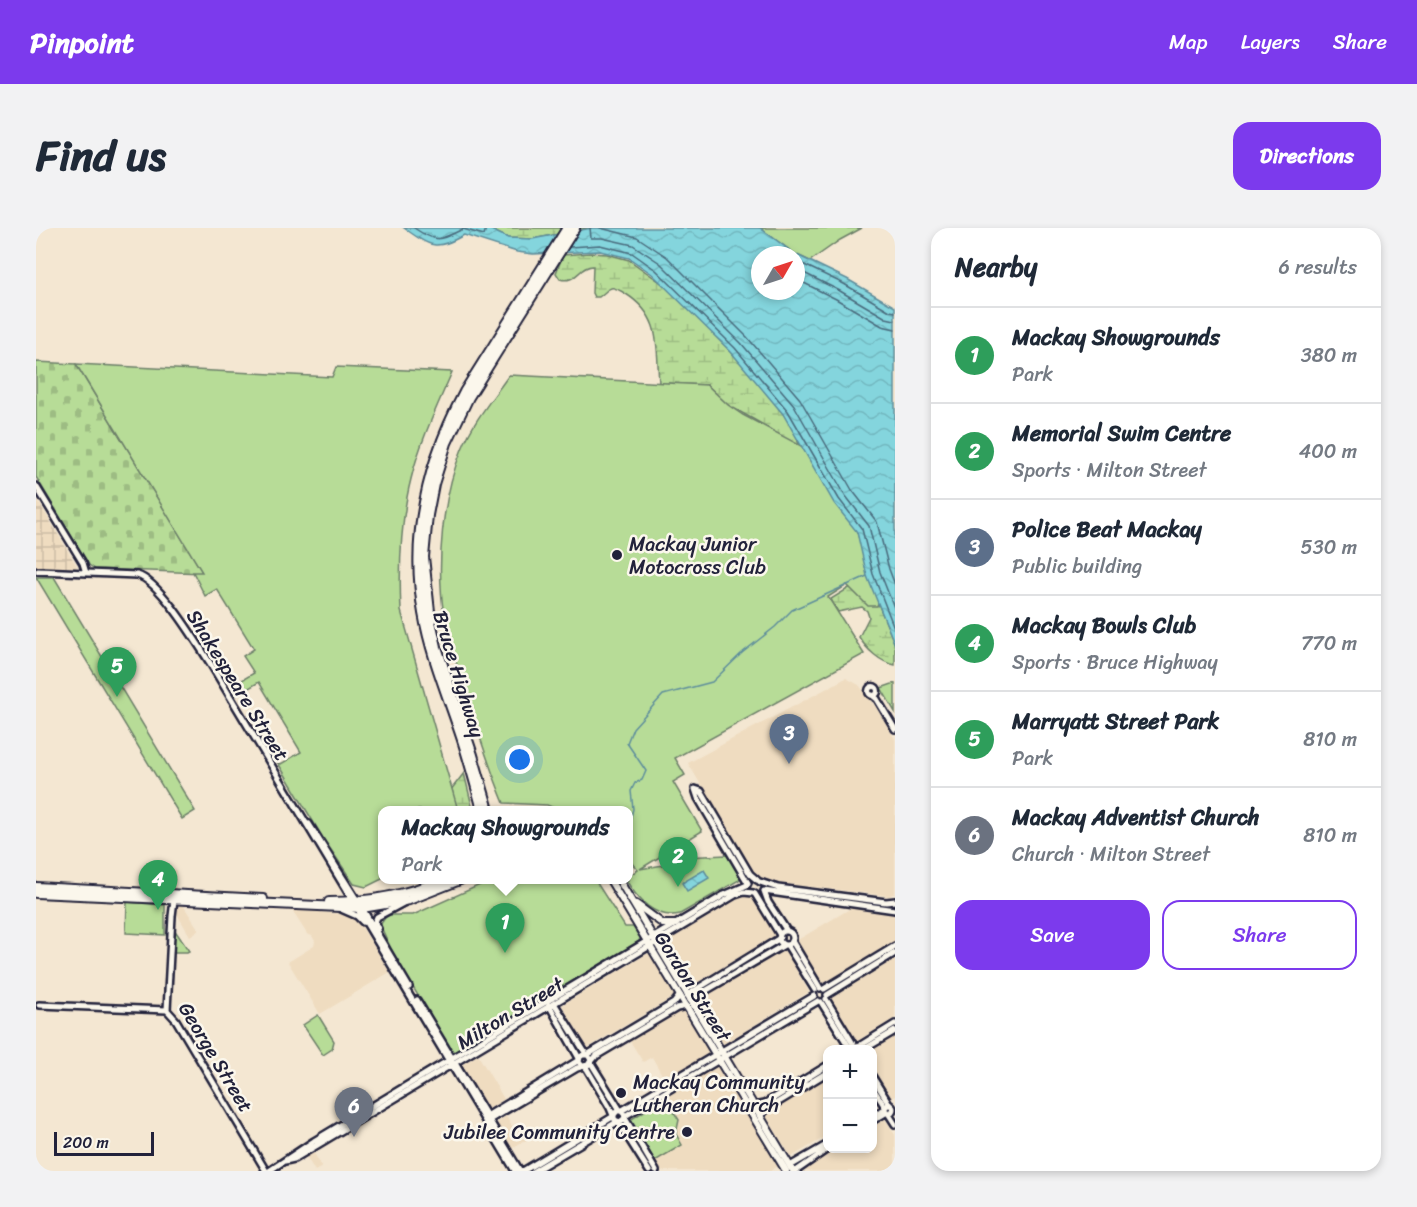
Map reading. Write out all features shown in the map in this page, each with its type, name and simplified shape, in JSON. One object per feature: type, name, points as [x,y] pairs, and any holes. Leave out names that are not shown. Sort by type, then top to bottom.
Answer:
[{"type":"highway","points":[[496,347],[567,228]]},
{"type":"highway","points":[[496,347],[575,228]]},
{"type":"highway","name":"Bruce Highway","points":[[481,806],[427,633],[420,595],[418,559],[425,491],[434,458],[449,419],[496,347]]},
{"type":"highway","name":"Bruce Highway","points":[[476,378],[447,443],[434,484],[424,557],[426,591],[437,647],[490,806]]},
{"type":"highway","points":[[406,897],[426,884]]},
{"type":"highway","points":[[406,897],[430,884]]},
{"type":"highway","points":[[36,887],[133,892],[141,895],[218,902],[339,908],[406,897],[445,884]]},
{"type":"highway","points":[[36,893],[329,902],[358,905]]},
{"type":"main road","name":"Gordon Street","points":[[613,884],[686,999],[788,1170]]},
{"type":"main road","name":"Gordon Street","points":[[621,884],[651,942]]},
{"type":"main road","points":[[621,884],[639,908],[663,924],[675,924]]},
{"type":"main road","name":"Gordon Street","points":[[686,999],[691,1012],[778,1146],[788,1170]]},
{"type":"main road","points":[[686,999],[691,1012]]},
{"type":"street","points":[[36,486],[83,563],[86,573],[37,571]]},
{"type":"street","name":"Shakespeare Street","points":[[86,573],[138,575],[145,578],[190,633],[339,879],[389,953],[451,1062],[521,1170]]},
{"type":"street","points":[[895,724],[875,693],[895,729]]},
{"type":"street","points":[[852,1045],[788,944],[780,937],[698,798],[695,789],[699,789],[750,873],[759,881],[778,888],[886,903],[895,901]]},
{"type":"street","name":"Shakespeare Street","points":[[294,804],[322,843],[371,930],[451,1062],[521,1170]]},
{"type":"street","points":[[719,898],[741,882],[743,874]]},
{"type":"street","points":[[329,902],[341,896],[339,879]]},
{"type":"street","points":[[488,1118],[581,1063],[591,1062],[676,1001],[686,999],[788,944],[792,935],[787,932],[768,902],[759,881]]},
{"type":"street","name":"Milton Street","points":[[651,942],[675,924],[734,889],[759,881]]},
{"type":"street","points":[[764,891],[895,910]]},
{"type":"street","name":"Milton Street","points":[[268,1171],[651,942],[735,895],[764,891]]},
{"type":"street","points":[[389,953],[375,922],[377,917],[406,897]]},
{"type":"street","name":"George Street","points":[[173,898],[167,1010],[176,1020],[268,1171]]},
{"type":"street","points":[[339,908],[357,916],[371,930]]},
{"type":"street","points":[[654,1018],[677,1008],[686,999],[787,932]]},
{"type":"street","points":[[821,995],[895,946]]},
{"type":"street","points":[[521,1170],[623,1114],[895,953]]},
{"type":"street","points":[[551,1003],[586,1054],[590,1056],[591,1062],[656,1171]]},
{"type":"street","points":[[551,1003],[581,1063],[587,1069],[648,1170]]},
{"type":"street","points":[[37,1005],[167,1010]]},
{"type":"street","points":[[861,1045],[895,1024]]},
{"type":"street","points":[[581,1063],[586,1054],[633,1031]]},
{"type":"street","points":[[871,1045],[895,1031]]},
{"type":"street","points":[[760,1116],[765,1107],[823,1068]]},
{"type":"street","points":[[754,1106],[765,1107],[823,1075]]},
{"type":"street","points":[[877,1084],[890,1108],[895,1124]]},
{"type":"street","points":[[877,1091],[890,1108]]},
{"type":"street","points":[[877,1118],[890,1108]]},
{"type":"street","points":[[534,1171],[623,1114]]},
{"type":"street","points":[[788,1170],[823,1147]]},
{"type":"street","points":[[800,1163],[823,1152]]},
{"type":"shaded area","points":[[36,498],[77,566],[76,568],[36,566]]},
{"type":"shaded area","points":[[846,678],[859,685],[895,739],[895,893],[889,896],[769,882],[755,876],[688,763]]},
{"type":"shaded area","points":[[166,869],[176,870],[173,890],[165,889]]},
{"type":"shaded area","points":[[742,896],[753,898],[776,935],[688,988],[663,946],[664,943]]},
{"type":"shaded area","points":[[177,904],[183,905],[199,930],[190,936],[177,914]]},
{"type":"shaded area","points":[[853,907],[895,914],[895,941],[821,983],[796,941]]},
{"type":"shaded area","points":[[294,910],[343,914],[355,918],[390,972],[320,1014],[288,962],[314,946],[315,941],[307,934],[293,912]]},
{"type":"shaded area","points":[[784,949],[809,992],[723,1044],[698,1001]]},
{"type":"shaded area","points":[[650,954],[675,996],[587,1048],[562,1005]]},
{"type":"shaded area","points":[[895,959],[895,1018],[857,1041],[830,998]]},
{"type":"shaded area","points":[[683,1009],[709,1053],[665,1080],[652,1057],[643,1062],[630,1041]]},
{"type":"shaded area","points":[[895,1036],[895,1096],[891,1098],[877,1075],[877,1046]]},
{"type":"shaded area","points":[[478,1055],[504,1099],[489,1109],[486,1109],[460,1066]]},
{"type":"shaded area","points":[[717,1066],[778,1166],[770,1171],[661,1171],[630,1120],[631,1118]]},
{"type":"shaded area","points":[[823,1079],[823,1138],[791,1157],[765,1114]]},
{"type":"shaded area","points":[[506,1116],[519,1138],[525,1134],[528,1139],[511,1149],[496,1124]]},
{"type":"shaded area","points":[[885,1119],[895,1135],[895,1171],[801,1171],[830,1153],[877,1153],[877,1124]]},
{"type":"shaded area","points":[[314,1153],[322,1167],[315,1171],[306,1156]]},
{"type":"green space","points":[[487,228],[592,228],[532,239],[508,238]]},
{"type":"green space","points":[[760,228],[862,228],[810,261],[805,259],[805,246],[784,246]]},
{"type":"green space","points":[[607,254],[629,260],[670,289],[739,360],[795,425],[798,442],[808,458],[767,427],[728,405],[707,385],[659,383],[655,333],[646,312],[638,303],[613,288],[599,297],[594,297],[592,293],[593,266],[565,280],[560,279],[556,273],[563,255]]},
{"type":"green space","points":[[36,362],[76,364],[203,573],[95,569],[89,565],[36,477]]},
{"type":"green space","points":[[76,364],[332,377],[336,367],[452,372],[424,438],[411,479],[402,528],[400,578],[401,611],[457,806],[378,806],[378,881],[366,887],[354,884],[278,763],[281,764],[301,752],[259,682],[237,695],[232,686],[254,673],[243,656],[254,649],[217,589],[205,596],[193,572],[202,572]]},
{"type":"green space","points":[[509,375],[707,385],[728,405],[743,415],[805,448],[852,517],[879,600],[877,606],[868,606],[847,585],[828,597],[864,654],[675,758],[685,775],[673,782],[702,831],[640,869],[669,864],[683,857],[727,855],[740,877],[739,880],[680,914],[671,915],[655,911],[642,901],[629,884],[633,884],[633,873],[638,870],[633,864],[633,806],[549,806],[504,803],[486,757],[449,640],[442,596],[441,553],[445,509],[455,468],[466,439]]},
{"type":"green space","points":[[36,577],[54,577],[195,811],[182,819]]},
{"type":"green space","points":[[869,581],[895,645],[895,665],[874,655],[859,637],[869,617],[867,611],[862,607],[838,612],[831,599],[854,585]]},
{"type":"green space","points":[[895,683],[895,712],[881,688]]},
{"type":"green space","points":[[464,773],[472,806],[423,806],[440,804]]},
{"type":"green space","points":[[482,884],[598,884],[625,927],[633,927],[640,938],[639,941],[454,1052],[451,1051],[395,957],[380,925],[387,915],[413,915]]},
{"type":"green space","points":[[127,902],[165,905],[165,935],[126,933]]},
{"type":"green space","points":[[174,929],[189,951],[173,952]]},
{"type":"green space","points":[[318,1015],[334,1041],[332,1049],[323,1055],[303,1025]]},
{"type":"green space","points":[[665,1098],[679,1120],[676,1134],[682,1145],[655,1161],[630,1120]]},
{"type":"water","points":[[404,228],[487,228],[508,238],[532,239],[592,228],[760,228],[784,246],[751,246],[751,300],[805,300],[805,259],[847,279],[895,307],[895,645],[867,576],[857,532],[834,503],[783,414],[731,352],[652,274],[629,258],[600,251],[533,254],[517,252],[464,235],[439,245],[427,243]]},
{"type":"water","points":[[704,870],[709,878],[687,891],[682,883]]},
{"type":"waterway","points":[[633,806],[631,791],[635,783],[642,780],[646,771],[627,743],[633,728],[663,695],[712,682],[792,610],[867,576]]},
{"type":"place","name":"Mackay Junior Motocross Club","points":[[617,555]]},
{"type":"place","name":"Marryatt Street Park","points":[[117,697]]},
{"type":"place","name":"Police Beat Mackay","points":[[789,764]]},
{"type":"place","name":"Memorial Swim Centre","points":[[678,887]]},
{"type":"place","name":"Mackay Bowls Club","points":[[158,910]]},
{"type":"place","name":"Mackay Showgrounds","points":[[505,953]]},
{"type":"place","name":"Mackay Community Lutheran Church","points":[[621,1093]]},
{"type":"place","name":"Jubilee Community Centre","points":[[687,1132]]},
{"type":"place","name":"Mackay Adventist Church","points":[[354,1137]]}]
